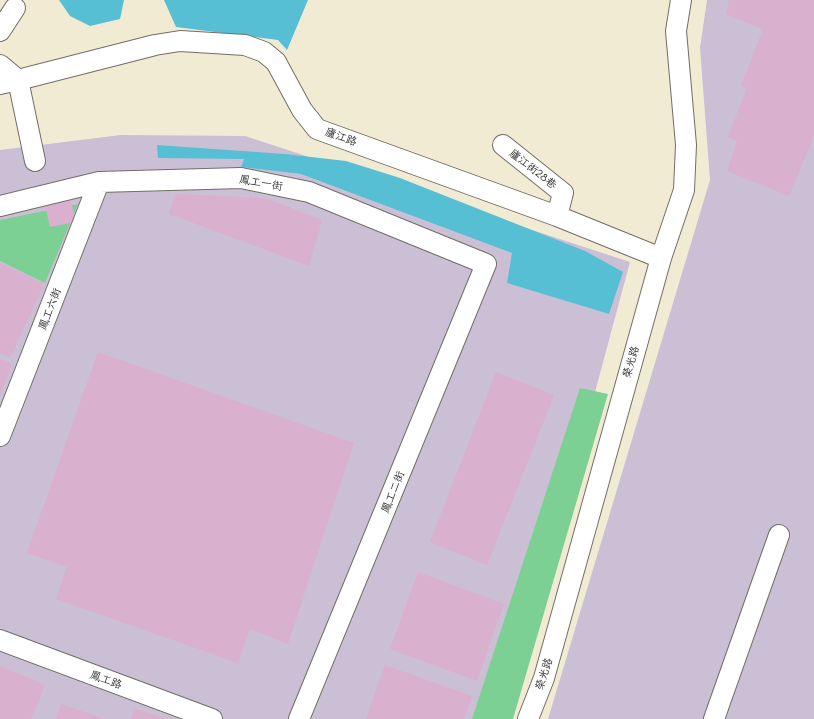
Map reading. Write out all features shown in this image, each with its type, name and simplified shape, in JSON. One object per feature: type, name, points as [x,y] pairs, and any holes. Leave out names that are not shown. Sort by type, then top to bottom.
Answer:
[{"type":"street","name":"榮光路","points":[[528,719],[544,678],[661,258],[684,190],[686,145],[676,31],[681,0]]},
{"type":"street","points":[[0,31],[15,8]]},
{"type":"street","name":"廬江路","points":[[9,82],[155,45],[180,41],[245,45],[264,52],[276,62],[302,110],[318,129],[557,216],[661,258]]},
{"type":"street","points":[[0,66],[9,82],[35,161]]},
{"type":"street","name":"廬江街28巷","points":[[503,145],[563,193],[557,216]]},
{"type":"street","name":"鳳工一街","points":[[0,206],[99,182],[241,178],[309,192],[486,264]]},
{"type":"street","name":"鳳工六街","points":[[0,436],[99,182]]},
{"type":"street","name":"鳳工二街","points":[[300,719],[486,264]]},
{"type":"street","points":[[714,719],[779,535]]},
{"type":"street","name":"鳳工路","points":[[0,640],[212,719]]},
{"type":"shaded area","points":[[707,0],[814,0],[814,719],[548,719],[710,180],[700,48]]},
{"type":"shaded area","points":[[121,135],[245,136],[630,262],[507,719],[0,719],[0,150]]},
{"type":"green space","points":[[78,204],[45,283],[0,261],[0,220]]},
{"type":"green space","points":[[580,388],[608,394],[513,719],[472,719]]},
{"type":"water","points":[[59,0],[124,0],[120,19],[90,26],[70,16]]},
{"type":"water","points":[[164,0],[308,0],[287,50],[278,40],[176,27]]},
{"type":"water","points":[[157,145],[285,154],[346,161],[400,178],[585,251],[623,272],[609,314],[507,283],[512,253],[301,174],[241,167],[244,159],[158,158]]},
{"type":"building","points":[[729,0],[814,0],[814,135],[789,196],[727,171],[737,141],[728,137],[747,88],[741,86],[763,29],[726,14]]},
{"type":"building","points":[[175,194],[265,198],[322,220],[309,266],[169,214]]},
{"type":"building","points":[[71,201],[76,222],[50,227],[45,206]]},
{"type":"building","points":[[0,263],[44,284],[10,358],[0,353]]},
{"type":"building","points":[[98,352],[354,443],[288,644],[250,629],[238,663],[56,599],[67,567],[27,553]]},
{"type":"building","points":[[0,359],[12,364],[0,395]]},
{"type":"building","points":[[496,372],[554,395],[487,565],[430,542]]},
{"type":"building","points":[[418,572],[504,604],[477,681],[390,649]]},
{"type":"building","points":[[385,665],[472,696],[464,719],[366,719]]},
{"type":"building","points":[[0,666],[45,685],[31,719],[0,719]]},
{"type":"building","points":[[61,704],[105,719],[56,719]]},
{"type":"building","points":[[134,708],[167,719],[131,719]]}]
